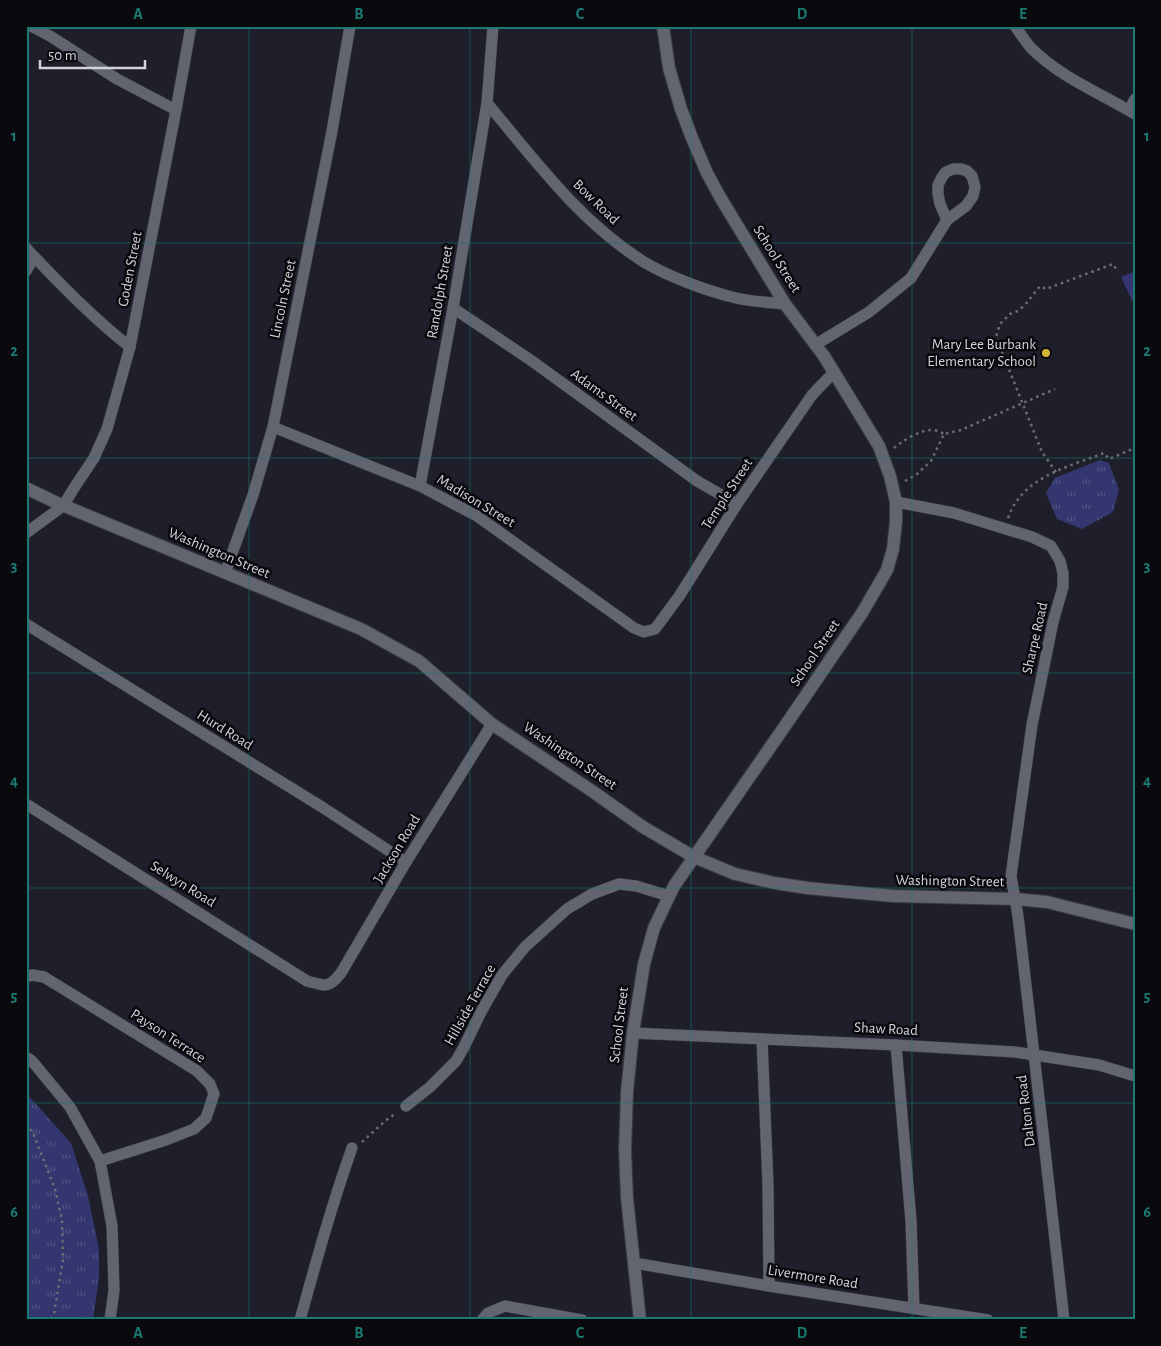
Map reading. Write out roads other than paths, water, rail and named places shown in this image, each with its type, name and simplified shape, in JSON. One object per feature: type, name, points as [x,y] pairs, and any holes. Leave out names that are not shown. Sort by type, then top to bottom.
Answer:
[{"type":"street","points":[[31,26],[117,79],[176,110]]},
{"type":"street","name":"Goden Street","points":[[63,506],[94,458],[107,429],[130,347],[191,26]]},
{"type":"street","name":"Lincoln Street","points":[[226,573],[253,495],[273,427],[331,140],[350,26]]},
{"type":"street","points":[[487,103],[493,26]]},
{"type":"street","name":"School Street","points":[[640,1320],[627,1198],[625,1151],[627,1092],[633,1033],[644,964],[654,928],[674,886],[862,613],[886,570],[894,549],[896,521],[896,502],[890,476],[879,446],[834,372],[785,304],[707,173],[681,109],[669,68],[663,26]]},
{"type":"street","points":[[1015,26],[1030,47],[1068,76],[1132,112],[1135,99]]},
{"type":"street","name":"Bow Road","points":[[487,103],[569,200],[609,237],[644,262],[687,283],[737,298],[785,304]]},
{"type":"street","name":"Randolph Street","points":[[420,486],[453,308],[487,103]]},
{"type":"street","points":[[816,345],[869,312],[911,278],[947,220]]},
{"type":"street","points":[[30,252],[93,315],[130,347]]},
{"type":"street","points":[[26,271],[30,252]]},
{"type":"street","name":"Adams Street","points":[[453,308],[532,361],[698,481],[737,504]]},
{"type":"street","name":"Temple Street","points":[[646,632],[655,629],[680,595],[737,504],[812,395],[834,372]]},
{"type":"street","name":"Madison Street","points":[[273,427],[420,486],[477,516],[634,628],[646,632]]},
{"type":"street","name":"Washington Street","points":[[26,488],[63,506],[361,629],[388,643],[418,661],[492,724],[644,827],[694,857],[735,874],[807,888],[893,896],[1015,899],[1047,902],[1135,924]]},
{"type":"street","name":"Sharpe Road","points":[[896,502],[954,513],[1032,536],[1051,546],[1060,561],[1063,573],[1063,587],[1053,622],[1032,725],[1011,876],[1015,899]]},
{"type":"street","points":[[26,533],[63,506]]},
{"type":"street","name":"Hurd Road","points":[[26,624],[322,807],[406,862]]},
{"type":"street","name":"Jackson Road","points":[[324,986],[333,983],[341,972],[406,862],[492,724]]},
{"type":"street","name":"Selwyn Road","points":[[26,804],[307,981],[324,986]]},
{"type":"street","name":"Hillside Terrace","points":[[406,1106],[430,1087],[456,1061],[502,975],[525,947],[567,909],[592,894],[619,884],[636,886],[669,896]]},
{"type":"street","name":"Dalton Road","points":[[1015,899],[1064,1320]]},
{"type":"street","name":"Payson Terrace","points":[[26,977],[44,978],[197,1071],[210,1084],[214,1094],[206,1118],[194,1130],[100,1161]]},
{"type":"street","name":"Shaw Road","points":[[633,1033],[896,1044],[1015,1052],[1099,1065],[1135,1076]]},
{"type":"street","points":[[762,1039],[768,1185],[769,1286]]},
{"type":"street","points":[[896,1044],[911,1221],[914,1308]]},
{"type":"street","points":[[26,1057],[32,1061],[70,1107],[100,1161],[112,1226],[114,1290],[110,1320]]},
{"type":"street","points":[[300,1320],[321,1243],[352,1148]]},
{"type":"street","name":"Livermore Road","points":[[634,1263],[988,1320]]},
{"type":"street","points":[[485,1316],[505,1306],[582,1320]]},
{"type":"place","name":"Mary Lee Burbank Elementary School","points":[[1046,353]]}]
